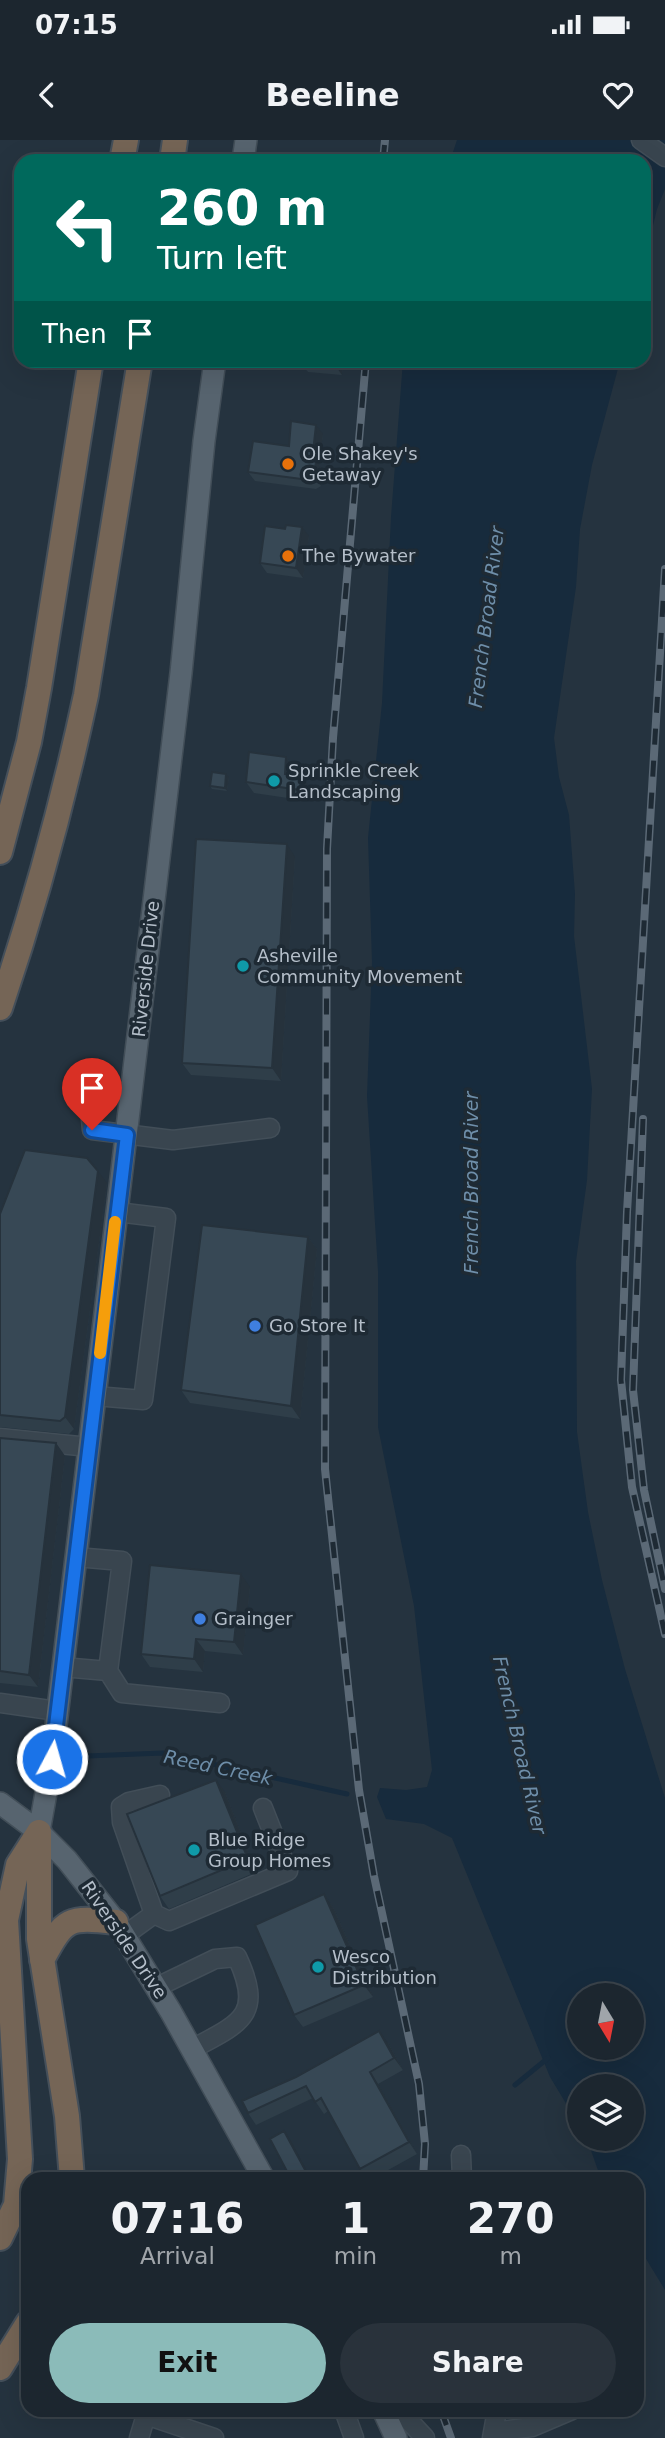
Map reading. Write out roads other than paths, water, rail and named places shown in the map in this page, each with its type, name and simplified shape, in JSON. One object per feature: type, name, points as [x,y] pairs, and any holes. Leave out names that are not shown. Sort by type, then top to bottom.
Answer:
[{"type":"highway","points":[[0,852],[29,742],[90,368]]},
{"type":"highway","points":[[0,1009],[42,879],[86,695],[139,368]]},
{"type":"highway","points":[[0,796],[40,631],[52,613]]},
{"type":"highway","points":[[39,1832],[39,1939],[67,2116],[71,2172]]},
{"type":"highway","points":[[0,2238],[16,2206],[20,2159],[6,1920],[18,1865],[39,1832]]},
{"type":"highway","points":[[42,1961],[58,1931],[71,1921],[83,1918],[120,1928]]},
{"type":"highway","points":[[0,2368],[21,2334]]},
{"type":"main road","name":"Riverside Drive","points":[[214,368],[127,1135],[57,1711],[39,1832],[93,1890],[120,1928],[157,1987],[260,2172]]},
{"type":"main road","points":[[0,1804],[39,1832]]},
{"type":"main road","points":[[386,2417],[396,2438]]},
{"type":"street","points":[[641,140],[665,157]]},
{"type":"street","points":[[87,1077],[92,1130],[173,1140],[270,1128]]},
{"type":"street","points":[[95,1396],[143,1400],[166,1218],[117,1212]]},
{"type":"street","points":[[0,1438],[89,1447]]},
{"type":"street","points":[[76,1557],[122,1561],[108,1671],[122,1693],[220,1703]]},
{"type":"street","points":[[62,1667],[108,1671]]},
{"type":"street","points":[[0,1703],[57,1711]]},
{"type":"street","points":[[160,1795],[129,1802],[121,1808],[122,1822],[154,1914],[169,1921],[288,1871],[262,1808]]},
{"type":"street","points":[[120,1928],[154,1914]]},
{"type":"street","points":[[157,1987],[215,1959],[237,1957],[251,1994],[246,2014],[228,2030],[192,2049]]},
{"type":"street","points":[[461,2155],[462,2172]]},
{"type":"street","points":[[139,2438],[145,2417]]},
{"type":"street","points":[[152,2417],[214,2438]]},
{"type":"street","points":[[346,2417],[354,2438]]},
{"type":"street","points":[[406,2417],[425,2438]]},
{"type":"street","points":[[495,2417],[493,2435],[532,2427],[556,2417]]},
{"type":"water","points":[[457,140],[665,140],[665,189],[651,234],[651,154],[452,154]]},
{"type":"water","name":"French Broad River","points":[[402,368],[618,368],[592,465],[580,529],[576,587],[554,738],[559,777],[569,815],[575,894],[574,936],[592,1089],[587,1180],[576,1261],[577,1432],[588,1512],[602,1580],[625,1669],[665,1798],[665,2290],[644,2256],[644,2172],[599,2172],[591,2151],[644,2151],[644,2074],[567,2074],[567,2105],[550,2077],[452,1838],[424,1824],[386,1819],[377,1797],[380,1788],[406,1790],[427,1787],[432,1770],[414,1606],[378,1427],[378,1271],[367,1096],[372,962],[368,838],[382,703],[391,517]]},
{"type":"waterway","name":"Reed Creek","points":[[87,1756],[163,1753],[347,1794]]},
{"type":"waterway","points":[[515,2085],[548,2058]]},
{"type":"railway","points":[[384,154],[385,140]]},
{"type":"railway","points":[[365,368],[333,738],[327,849],[325,1469],[359,1790],[374,1876],[419,2084],[425,2144],[423,2172]]},
{"type":"railway","points":[[665,569],[627,1212],[621,1380],[632,1487],[665,1634]]},
{"type":"railway","points":[[643,1119],[633,1390],[644,1490],[665,1589]]},
{"type":"railway","points":[[444,2417],[451,2438]]},
{"type":"place","name":"Ole Shakey's Getaway","points":[[288,464]]},
{"type":"place","name":"The Bywater","points":[[288,556]]},
{"type":"place","name":"Sprinkle Creek Landscaping","points":[[274,781]]},
{"type":"place","name":"Asheville Community Movement","points":[[243,966]]},
{"type":"place","name":"Go Store It","points":[[255,1326]]},
{"type":"place","name":"Grainger","points":[[200,1619]]},
{"type":"place","name":"Blue Ridge Group Homes","points":[[194,1850]]},
{"type":"place","name":"Wesco Distribution","points":[[318,1967]]}]
